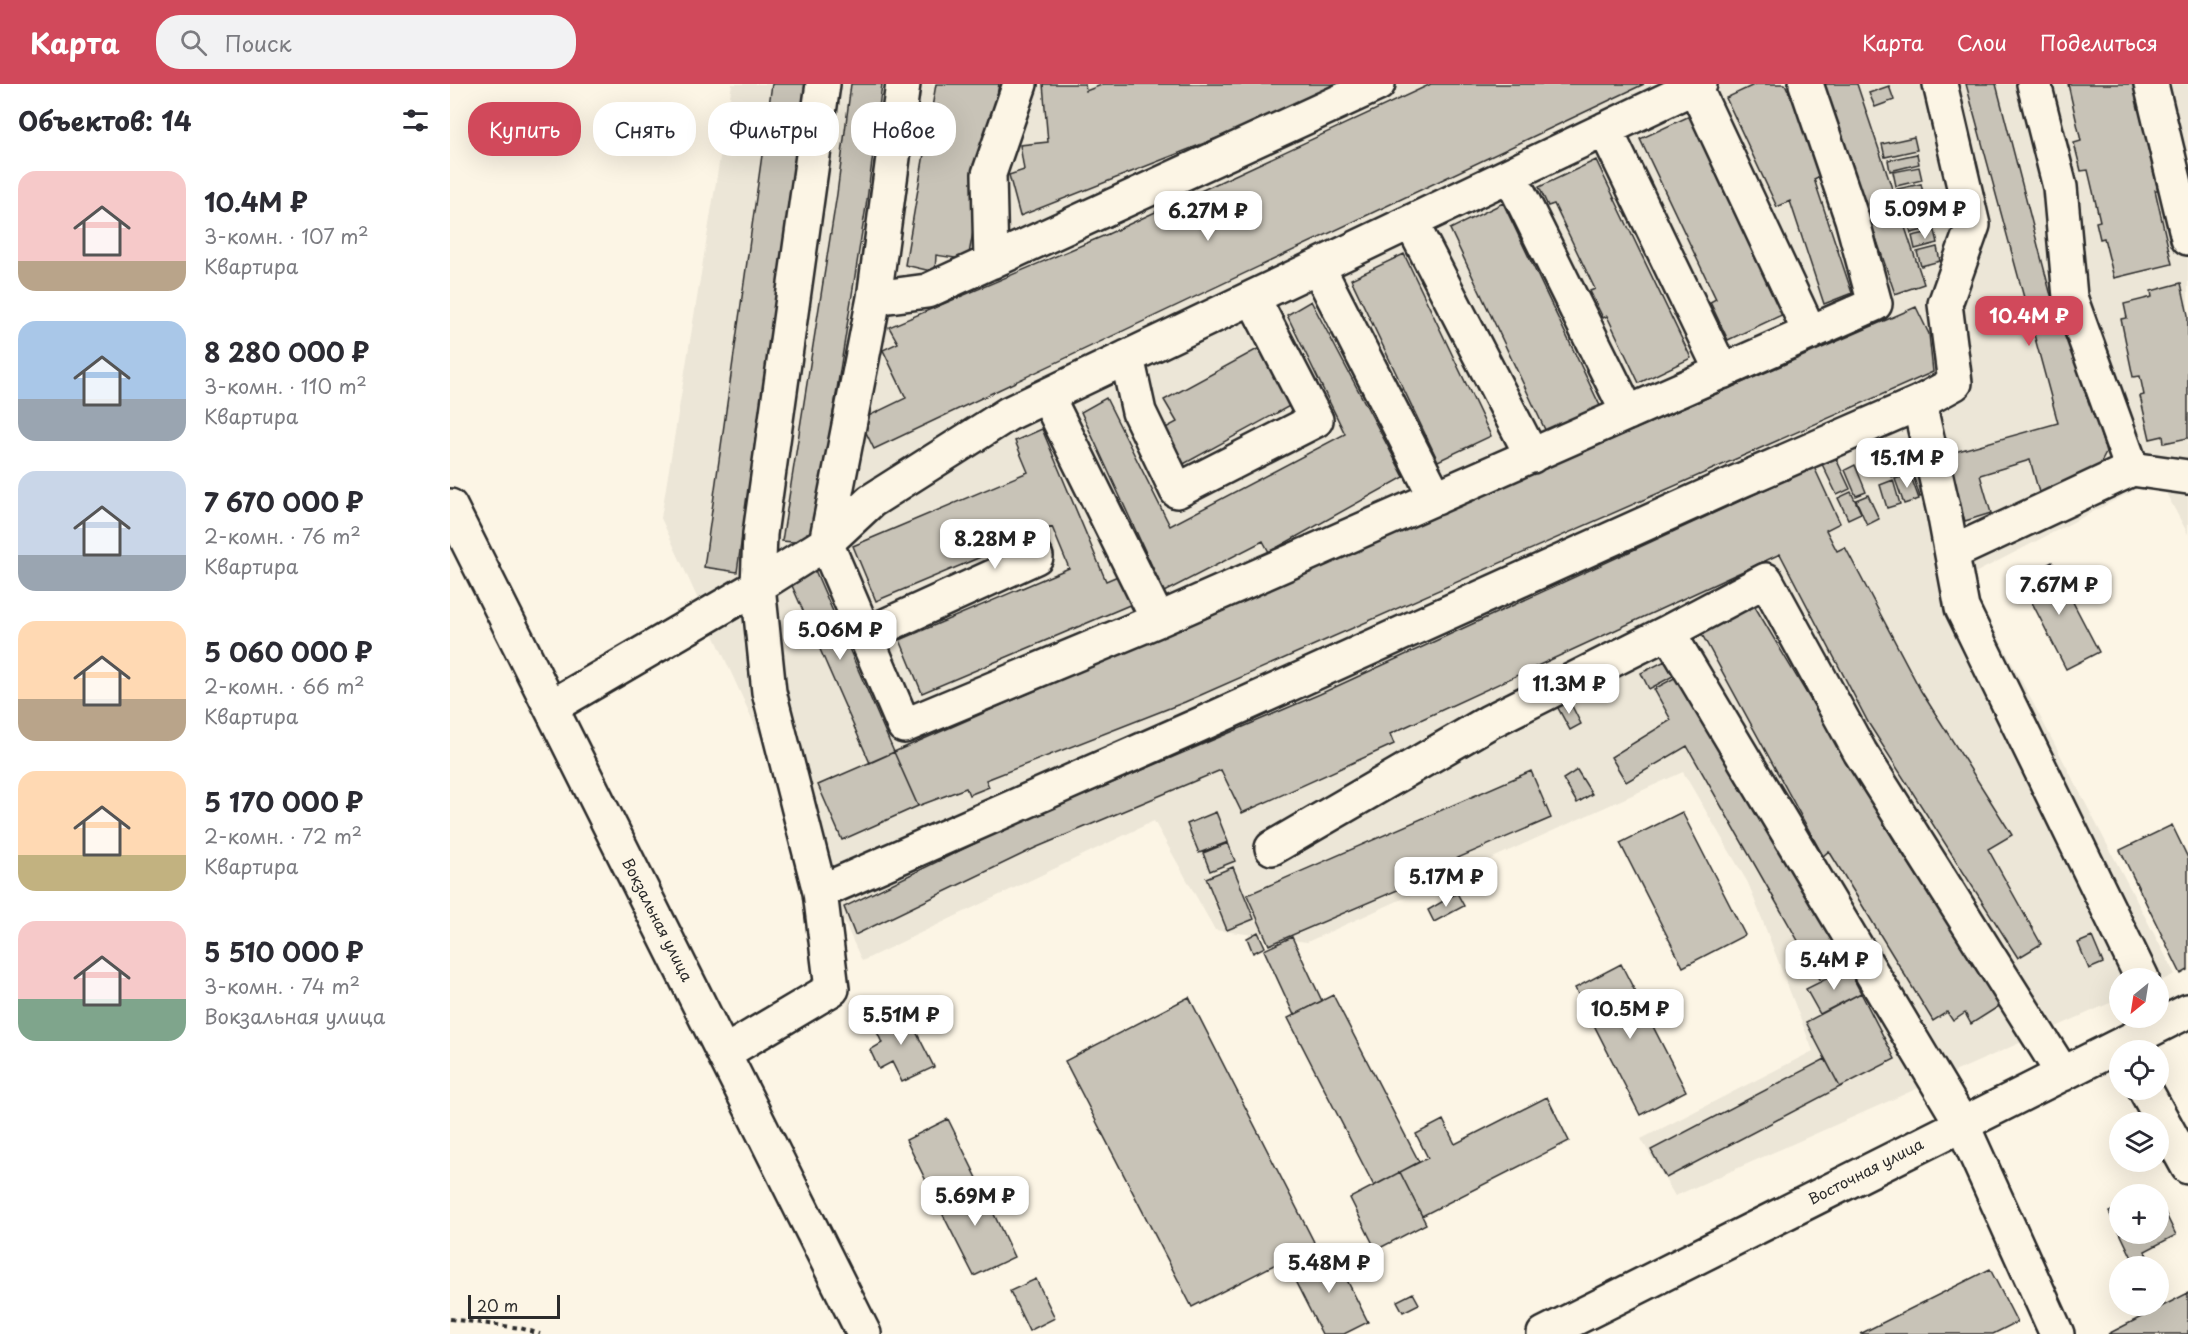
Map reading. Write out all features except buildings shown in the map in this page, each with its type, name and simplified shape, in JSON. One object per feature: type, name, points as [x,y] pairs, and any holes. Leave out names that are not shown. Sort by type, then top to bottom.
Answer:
[{"type":"main road","points":[[724,1053],[832,989],[820,892],[769,692],[758,586],[762,522],[823,84]]},
{"type":"main road","points":[[903,84],[874,298],[826,543],[904,726],[1158,620],[1875,304],[1852,219],[1806,84]]},
{"type":"main road","points":[[991,262],[990,174],[1020,84]]},
{"type":"main road","points":[[874,298],[927,291],[1378,84]]},
{"type":"main road","points":[[820,892],[1919,403],[1955,382],[1945,304],[1973,225],[1940,84]]},
{"type":"main road","points":[[2034,84],[2060,187],[2070,297],[2132,469]]},
{"type":"main road","points":[[2151,84],[2188,238]]},
{"type":"main road","points":[[550,707],[758,586],[826,543],[871,501],[1008,414],[1698,85],[1810,333]]},
{"type":"main road","points":[[1605,129],[1722,372]]},
{"type":"main road","points":[[1510,175],[1629,413]]},
{"type":"main road","points":[[1411,222],[1532,456]]},
{"type":"main road","points":[[1318,267],[1436,498]]},
{"type":"main road","points":[[1127,357],[1139,412],[1177,491],[1316,420],[1253,297]]},
{"type":"main road","points":[[1047,396],[1158,620]]},
{"type":"main road","points":[[1919,403],[1962,608],[2137,968]]},
{"type":"main road","points":[[1952,553],[2132,469],[2188,477]]},
{"type":"main road","name":"Вокзальная улица","points":[[450,506],[864,1334]]},
{"type":"main road","points":[[865,635],[1035,556]]},
{"type":"main road","points":[[1272,848],[1489,722],[1766,580],[1860,752],[2063,1074]]},
{"type":"main road","points":[[1668,632],[1962,1124],[2057,1334]]},
{"type":"main road","name":"Восточная улица","points":[[2133,1040],[2170,1015]]},
{"type":"main road","name":"Восточная улица","points":[[1544,1334],[1962,1124],[2109,1053]]},
{"type":"main road","points":[[2151,1100],[2188,1167]]},
{"type":"path","points":[[450,1319],[520,1328],[540,1334]]},
{"type":"shaded area","points":[[732,84],[2188,84],[2188,534],[2158,478],[1967,577],[2175,974],[2169,977],[2169,968],[2109,968],[2109,1003],[1675,1196],[1641,1139],[1813,1051],[1748,883],[1683,772],[1307,942],[1215,930],[1154,821],[862,961],[661,518],[720,156],[839,156],[839,102],[729,102]]}]
